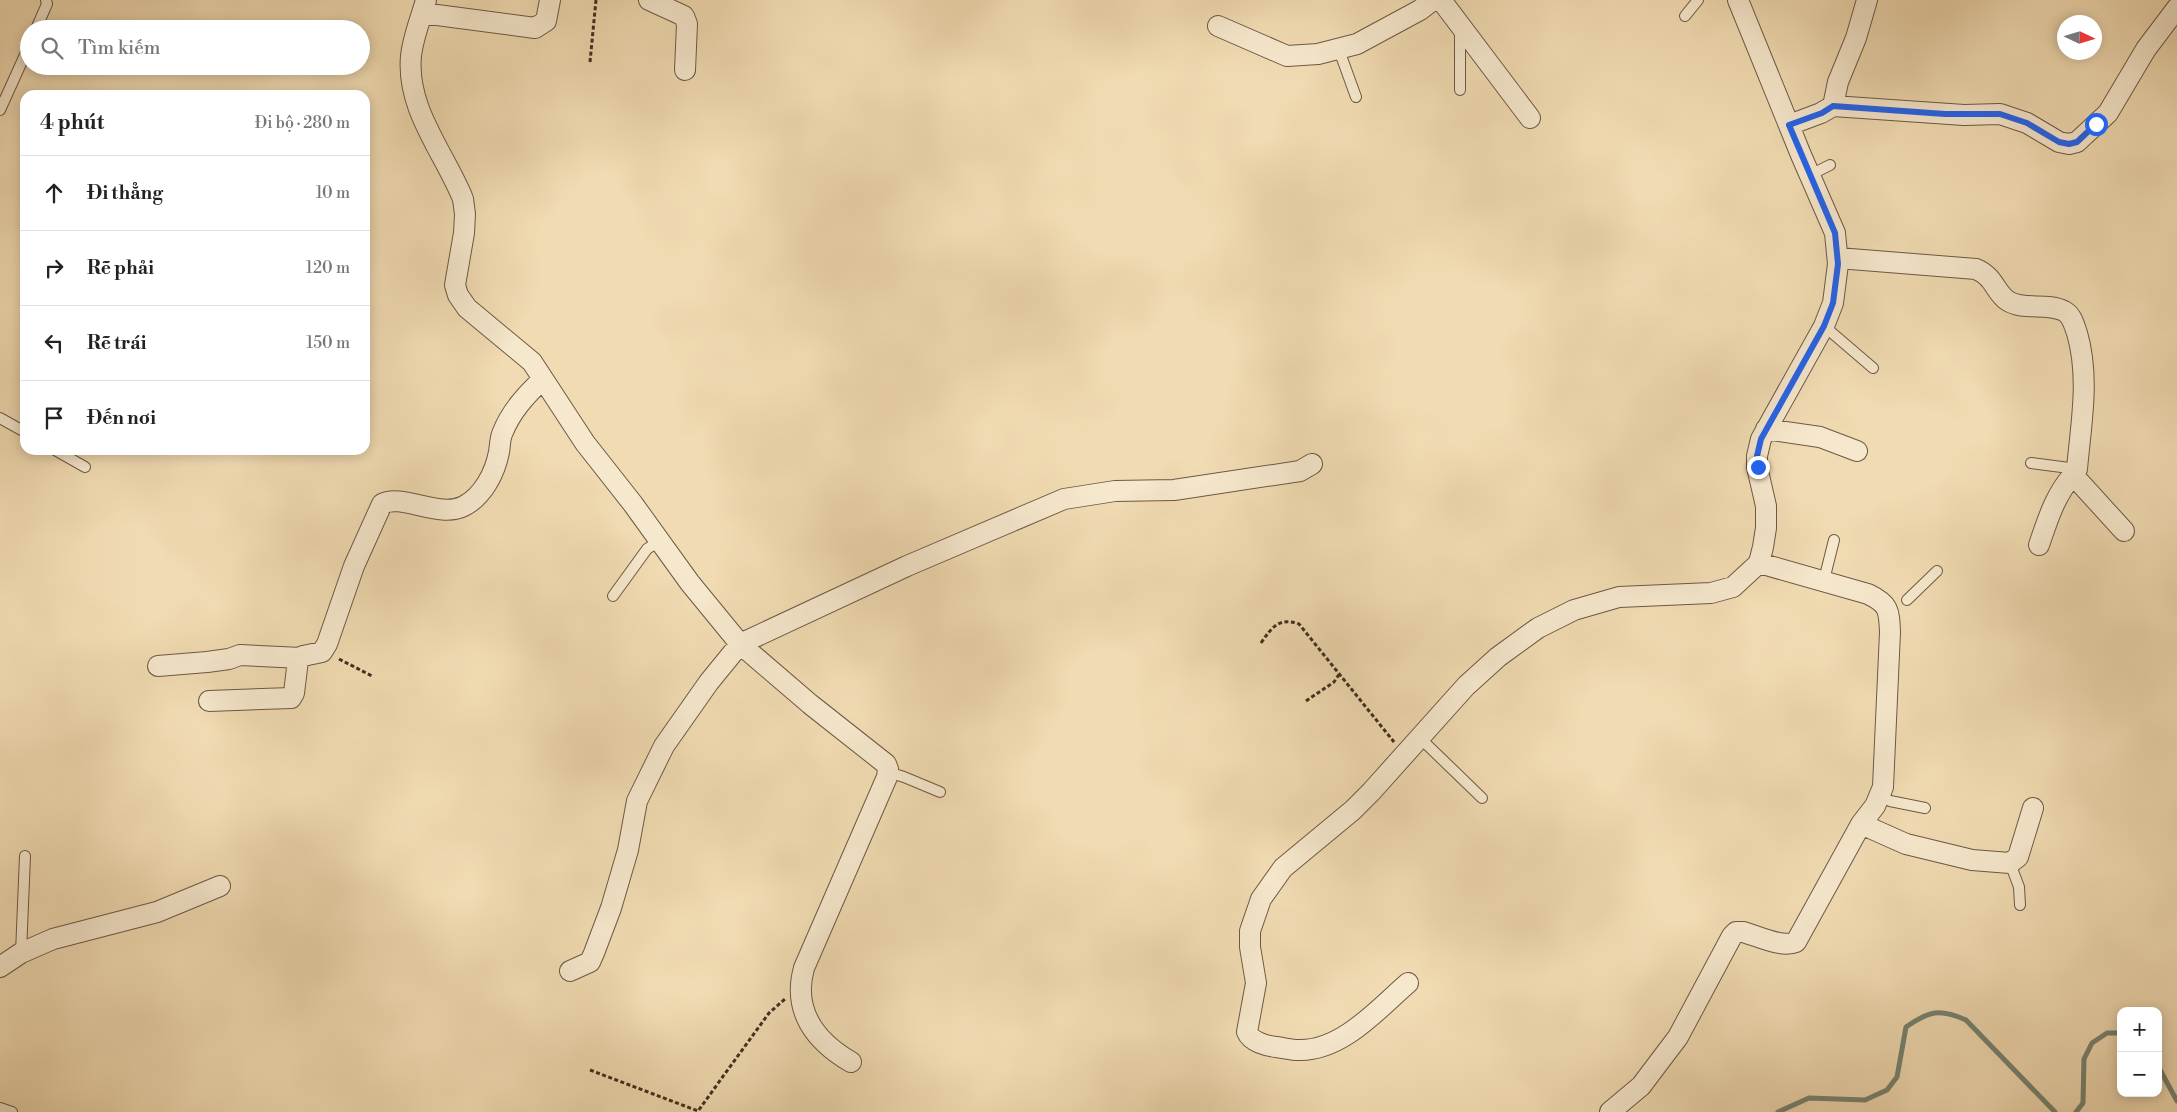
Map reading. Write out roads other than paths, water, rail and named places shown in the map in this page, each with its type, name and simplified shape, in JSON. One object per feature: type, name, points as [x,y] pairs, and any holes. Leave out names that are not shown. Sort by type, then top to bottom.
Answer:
[{"type":"street","points":[[550,0],[546,21],[536,28],[424,6],[414,38],[411,56],[413,90],[421,115],[463,199],[465,214],[464,233],[456,278],[458,295],[468,308],[525,354],[584,443],[690,583],[740,644],[810,704],[886,764],[888,772],[804,968],[800,990],[800,999],[805,1014],[817,1036],[835,1052],[851,1062]]},
{"type":"street","points":[[649,0],[684,16],[687,24],[685,70]]},
{"type":"street","points":[[1218,26],[1287,56],[1318,54],[1357,44],[1420,10],[1433,0]]},
{"type":"street","points":[[1441,0],[1530,118]]},
{"type":"street","points":[[1408,983],[1368,1018],[1339,1040],[1319,1047],[1300,1050],[1269,1046],[1251,1038],[1247,1032],[1256,983],[1250,947],[1250,931],[1255,914],[1270,884],[1283,868],[1365,798],[1466,686],[1498,657],[1538,628],[1574,610],[1619,597],[1711,593],[1733,587],[1759,563],[1766,528],[1766,506],[1757,456],[1761,439],[1824,326],[1833,303],[1838,258],[1835,233],[1738,0]]},
{"type":"street","points":[[1833,106],[1838,82],[1856,38],[1868,0]]},
{"type":"street","points":[[1789,125],[1822,113],[1833,106],[1945,114],[2000,114],[2034,126],[2059,142],[2069,144],[2077,142],[2108,113],[2146,49],[2177,8]]},
{"type":"street","points":[[1838,258],[1976,269],[1989,276],[2009,302],[2018,305],[2058,308],[2066,312],[2072,320],[2085,380],[2075,472],[2052,506],[2039,545]]},
{"type":"street","points":[[158,666],[207,662],[229,659],[240,655],[300,658],[322,652],[327,644],[354,566],[382,504],[394,501],[443,510],[455,510],[476,498],[492,474],[499,455],[501,436],[508,420],[523,398],[543,379]]},
{"type":"street","points":[[1766,429],[1820,437],[1857,451]]},
{"type":"street","points":[[570,972],[590,962],[594,953],[611,908],[628,850],[637,801],[664,746],[709,682],[740,644],[907,566],[1064,499],[1115,491],[1174,490],[1300,471],[1312,464]]},
{"type":"street","points":[[2075,472],[2124,530]]},
{"type":"street","points":[[1610,1112],[1641,1086],[1678,1037],[1732,936],[1736,932],[1743,932],[1783,943],[1790,944],[1796,942],[1883,787],[1892,611],[1880,600],[1868,594],[1759,563]]},
{"type":"street","points":[[209,701],[286,700],[291,698],[294,693],[298,660],[300,658]]},
{"type":"street","points":[[1861,824],[1906,844],[1972,860],[2010,863],[2018,857],[2033,808]]},
{"type":"street","points":[[0,966],[21,953],[66,934],[127,922],[158,912],[220,886]]},
{"type":"lane","points":[[40,20],[47,4],[46,0]]},
{"type":"lane","points":[[1686,16],[1698,0]]},
{"type":"lane","points":[[1460,25],[1460,90]]},
{"type":"lane","points":[[1339,50],[1356,97]]},
{"type":"lane","points":[[0,110],[20,66]]},
{"type":"lane","points":[[1810,175],[1830,165]]},
{"type":"lane","points":[[1824,326],[1873,368]]},
{"type":"lane","points":[[0,418],[20,429]]},
{"type":"lane","points":[[64,455],[85,467]]},
{"type":"lane","points":[[2031,463],[2075,472]]},
{"type":"lane","points":[[1824,580],[1834,540]]},
{"type":"lane","points":[[613,596],[647,549],[659,541]]},
{"type":"lane","points":[[1907,600],[1936,572]]},
{"type":"lane","points":[[1419,737],[1482,798]]},
{"type":"lane","points":[[888,772],[904,776],[940,792]]},
{"type":"lane","points":[[1880,795],[1890,801],[1925,808]]},
{"type":"lane","points":[[21,953],[25,856]]},
{"type":"lane","points":[[2010,863],[2018,888],[2020,905]]},
{"type":"lane","points":[[0,1108],[12,1112]]},
{"type":"waterway","points":[[1778,1112],[1809,1098],[1865,1100],[1887,1090],[1897,1077],[1906,1027],[1921,1017],[1934,1013],[1948,1014],[1966,1020],[2055,1112]]},
{"type":"waterway","points":[[2076,1112],[2083,1103],[2084,1059],[2092,1043],[2107,1033],[2117,1033]]},
{"type":"waterway","points":[[2162,1073],[2177,1101]]}]
